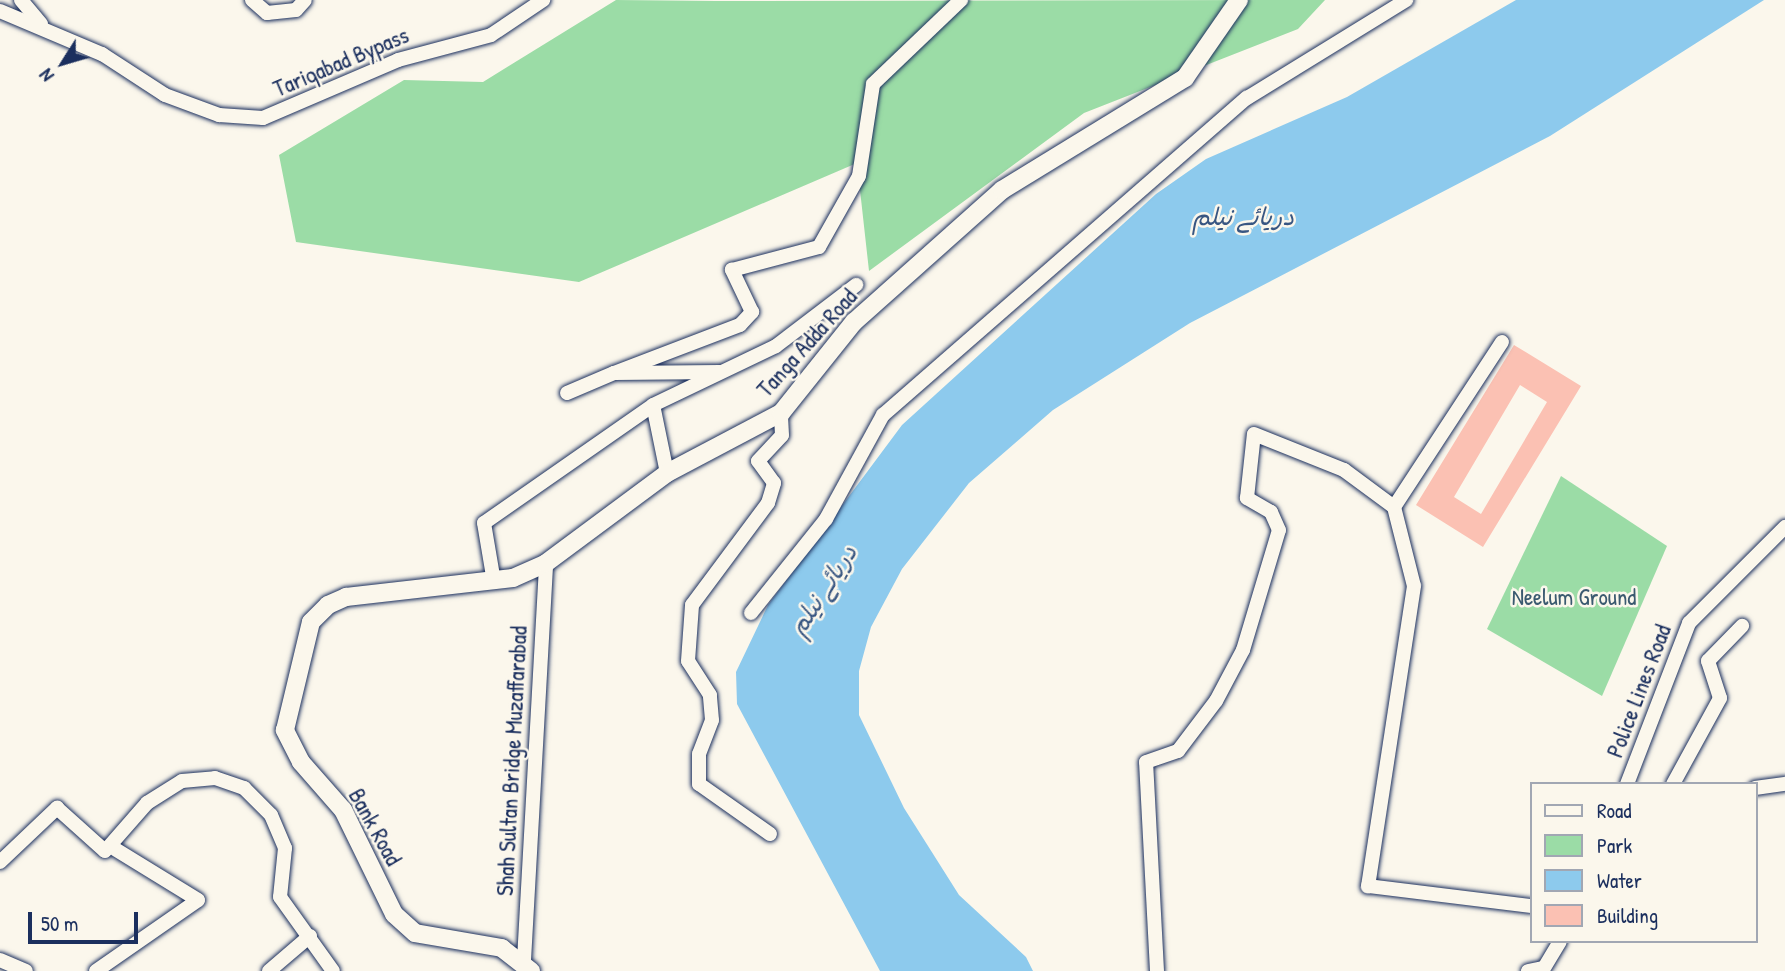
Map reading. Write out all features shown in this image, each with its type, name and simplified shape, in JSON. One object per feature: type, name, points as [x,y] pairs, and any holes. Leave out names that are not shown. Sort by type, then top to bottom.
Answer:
[{"type":"main road","name":"Tanga Adda Road","points":[[311,622],[328,605],[346,597],[494,582],[546,563],[667,472],[781,413],[854,322],[1002,190],[1185,78],[1239,0]]},
{"type":"main road","name":"Bank Road","points":[[311,622],[285,730],[301,762],[343,810],[394,914],[415,933],[439,940],[466,937],[528,966]]},
{"type":"street","points":[[21,0],[42,25]]},
{"type":"street","points":[[252,0],[267,13],[296,10],[305,0]]},
{"type":"street","name":"Tariqabad Bypass","points":[[0,11],[42,25],[102,54],[165,95],[219,115],[263,118],[398,60],[491,36],[543,0]]},
{"type":"street","points":[[567,393],[740,325],[752,312],[732,271],[819,247],[859,176],[868,148],[865,104],[873,84],[961,0]]},
{"type":"street","points":[[751,613],[825,519],[883,415],[1247,98],[1406,0]]},
{"type":"street","points":[[494,582],[484,523],[653,405],[776,346],[856,285]]},
{"type":"street","points":[[1394,507],[1502,342]]},
{"type":"street","points":[[614,373],[725,372]]},
{"type":"street","points":[[653,405],[667,472]]},
{"type":"street","points":[[770,834],[699,785],[711,708],[688,662],[692,605],[768,503],[774,483],[758,461],[782,435],[781,413]]},
{"type":"street","points":[[1157,971],[1146,762],[1178,751],[1216,701],[1243,650],[1279,530],[1271,512],[1247,498],[1254,433],[1344,470],[1394,507],[1414,586],[1368,886],[1530,906]]},
{"type":"street","name":"Police Lines Road","points":[[1628,782],[1689,623],[1785,527]]},
{"type":"street","name":"Shah Sultan Bridge Muzaffarabad","points":[[528,966],[546,563]]},
{"type":"street","points":[[1674,782],[1720,698],[1708,661],[1742,626]]},
{"type":"street","points":[[0,862],[57,808],[105,851],[147,803],[182,781],[215,778],[244,788],[271,815],[285,848],[279,897],[333,971]]},
{"type":"street","points":[[1757,788],[1785,784]]},
{"type":"street","points":[[96,971],[198,900],[115,849]]},
{"type":"street","points":[[269,971],[309,937]]},
{"type":"street","points":[[1528,971],[1544,968],[1559,943]]},
{"type":"street","points":[[0,960],[26,971]]},
{"type":"green space","points":[[616,0],[1325,0],[1298,29],[1084,113],[869,271],[857,163],[579,282],[296,242],[279,155],[404,80],[483,82]]},
{"type":"green space","name":"Neelum Ground","points":[[1561,476],[1667,546],[1602,696],[1487,629]]},
{"type":"water","name":"دریائے نیلم","points":[[1516,0],[1764,0],[1550,136],[1190,323],[1053,410],[969,483],[902,569],[871,627],[859,671],[859,715],[904,808],[959,895],[1026,957],[1033,971],[880,971],[737,704],[736,672],[768,605],[902,425],[1156,194],[1206,159],[1347,97]]},
{"type":"building","points":[[1514,345],[1581,386],[1483,547],[1416,505]],"holes":[[[1520,385],[1547,402],[1481,514],[1454,497]]]}]
